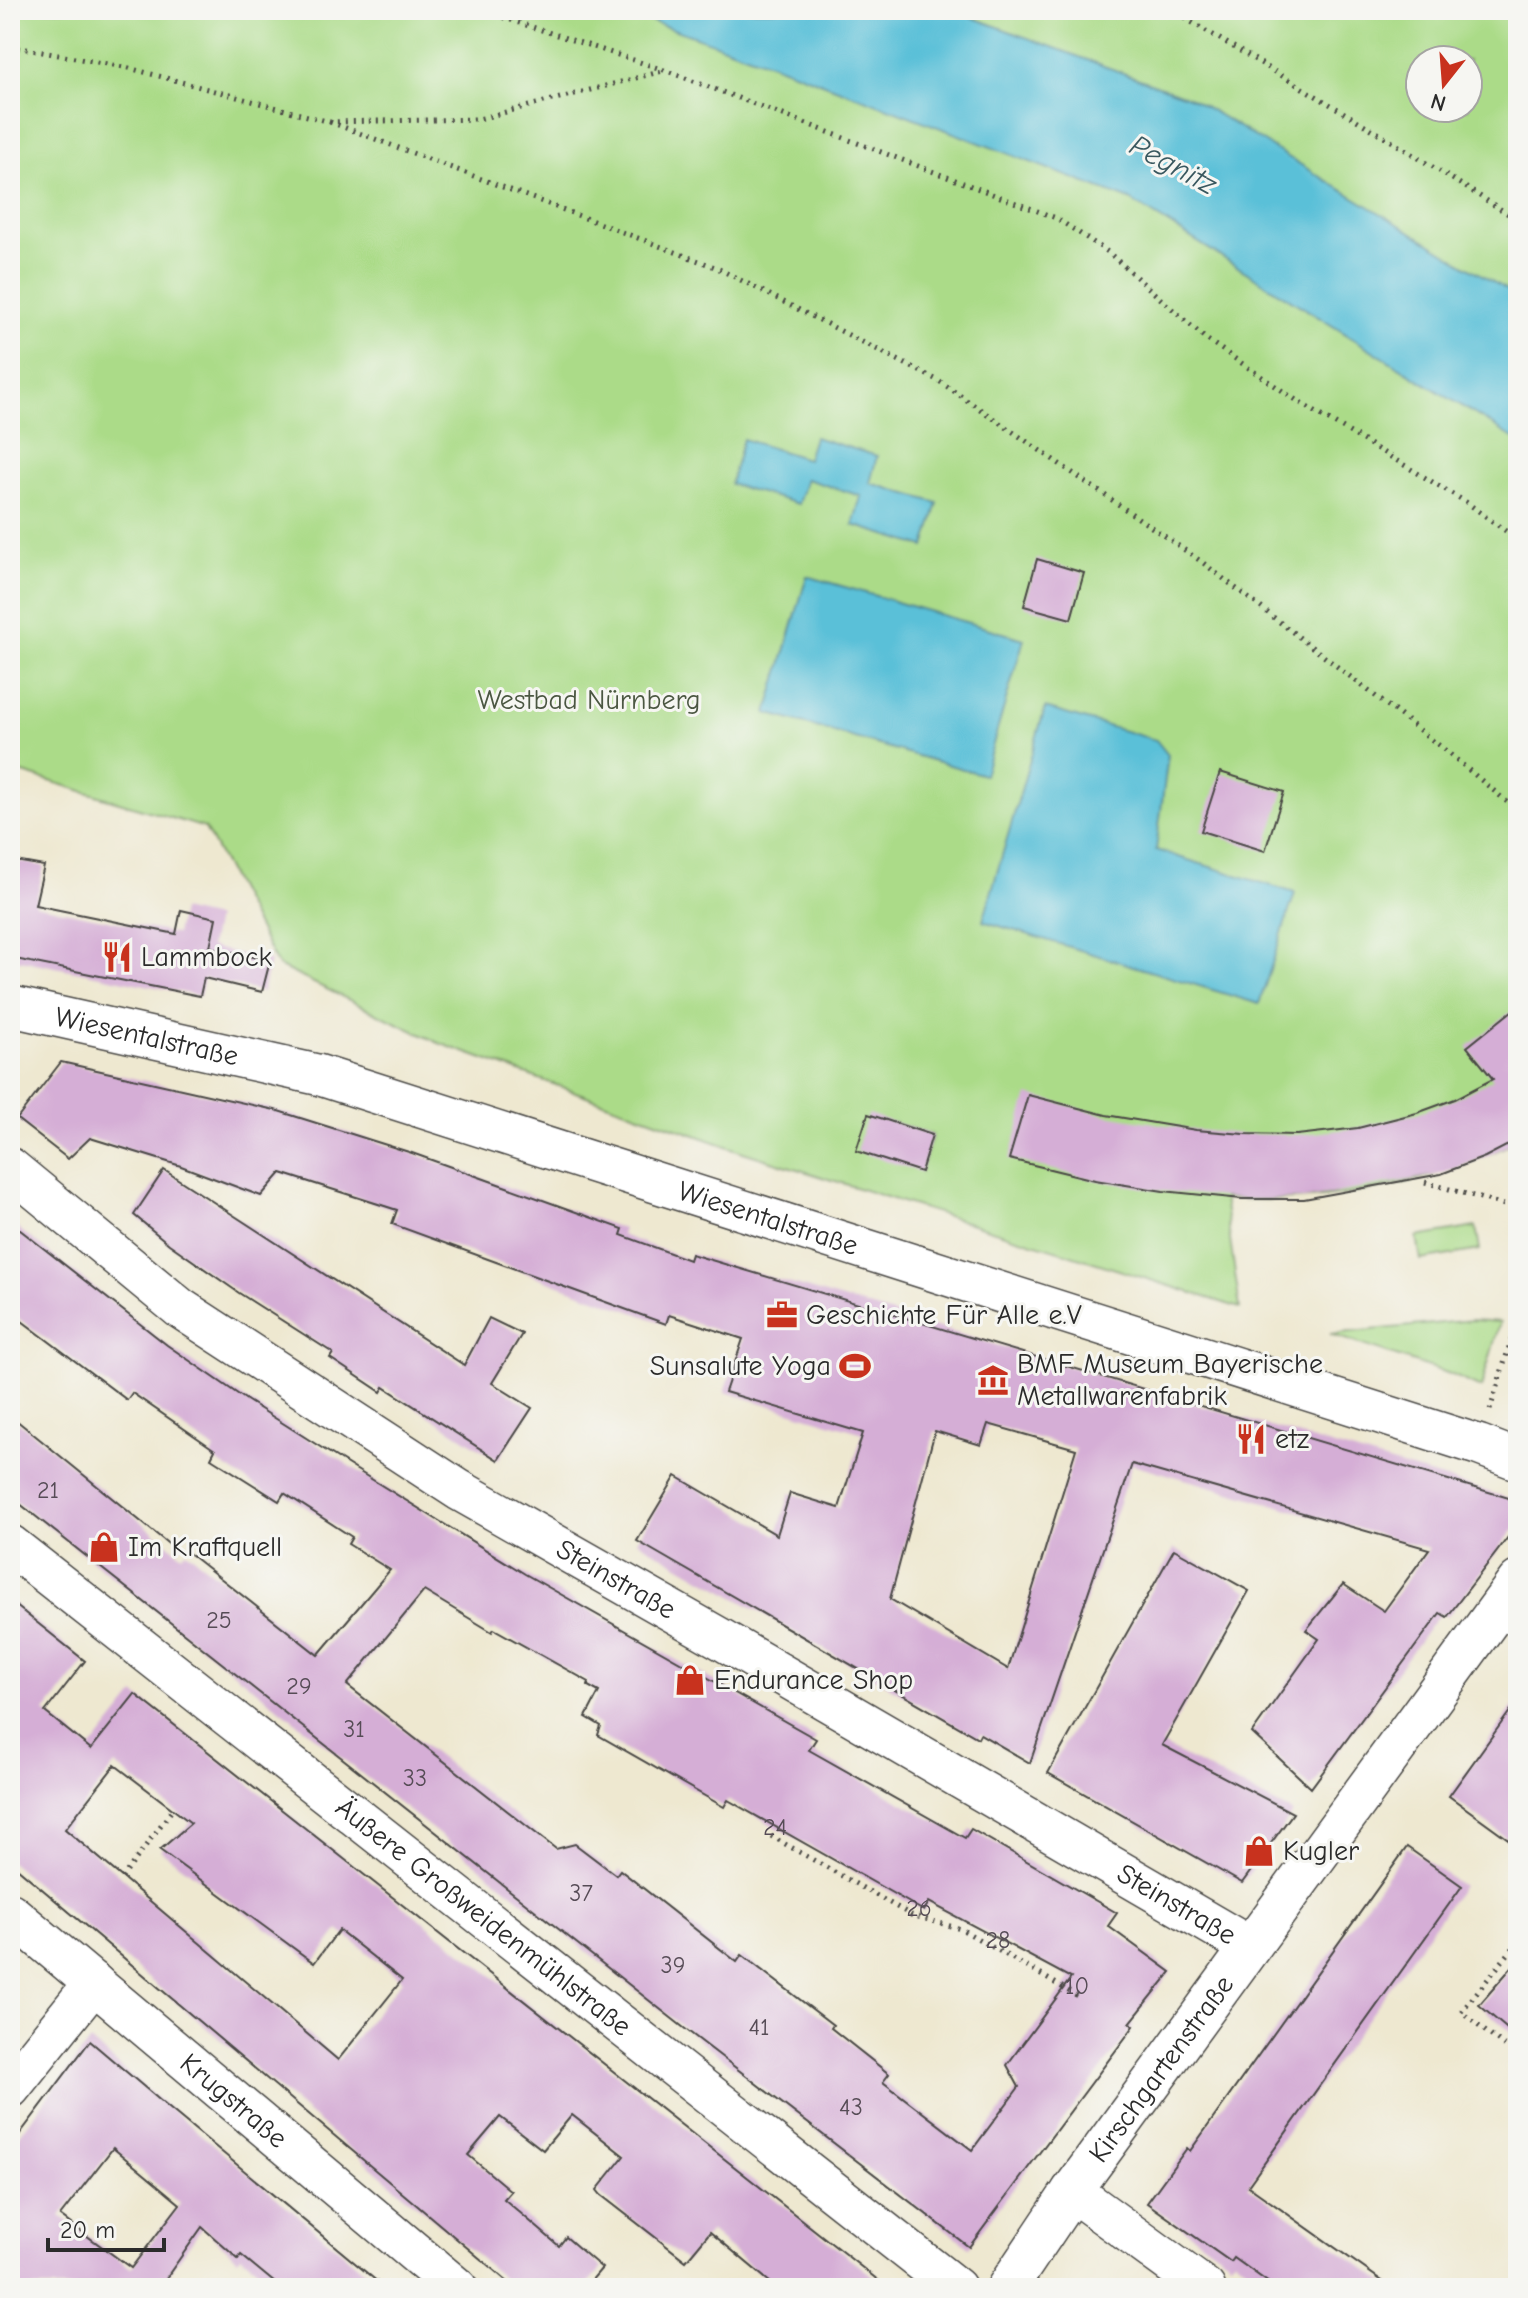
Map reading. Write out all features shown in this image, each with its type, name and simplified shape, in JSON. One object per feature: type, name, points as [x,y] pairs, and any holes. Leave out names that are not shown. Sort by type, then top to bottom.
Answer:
[{"type":"street","name":"Wiesentalstraße","points":[[11,1013],[319,1075],[1518,1460]]},
{"type":"street","name":"Steinstraße","points":[[10,1168],[180,1308],[459,1490],[1250,1947]]},
{"type":"street","name":"Äußere Großweidenmühlstraße","points":[[10,1545],[956,2288]]},
{"type":"street","name":"Kirschgartenstraße","points":[[1007,2288],[1072,2191],[1518,1581]]},
{"type":"street","name":"Krugstraße","points":[[10,1913],[457,2288]]},
{"type":"street","points":[[10,2088],[94,1983]]},
{"type":"street","points":[[1072,2191],[1205,2288]]},
{"type":"path","points":[[480,10],[664,70],[1056,218],[1108,252],[1206,339],[1302,404],[1466,502],[1518,540]]},
{"type":"path","points":[[1171,10],[1518,220]]},
{"type":"path","points":[[10,46],[129,68],[330,122],[715,267],[939,381],[1202,562],[1445,750],[1518,811]]},
{"type":"path","points":[[330,122],[479,119],[664,70]]},
{"type":"path","points":[[1425,1182],[1518,1209]]},
{"type":"path","points":[[1479,1445],[1518,1317]]},
{"type":"path","points":[[122,1878],[172,1810]]},
{"type":"path","points":[[771,1836],[911,1915],[961,1929],[1081,1998]]},
{"type":"path","points":[[1518,1942],[1461,2012],[1518,2057]]},
{"type":"green space","name":"Westbad Nürnberg","points":[[10,10],[1518,10],[1518,1140],[1449,1170],[1375,1189],[1299,1199],[1224,1198],[1240,1308],[743,1152],[439,1043],[278,966],[205,828],[10,769]],"holes":[[[894,1123],[932,1135],[921,1171]]]},
{"type":"green space","points":[[1476,1227],[1480,1250],[1421,1260],[1417,1237]]},
{"type":"green space","points":[[1473,1320],[1500,1322],[1481,1388],[1450,1374],[1330,1334]]},
{"type":"water","name":"Pegnitz","points":[[619,10],[952,10],[1191,98],[1518,297],[1518,441],[1130,200],[775,65]]},
{"type":"water","points":[[814,437],[877,456],[870,483],[938,503],[925,547],[853,525],[861,496],[806,479],[798,504],[730,484],[743,439],[807,459]]},
{"type":"water","points":[[807,576],[1024,639],[984,775],[767,713]]},
{"type":"water","points":[[1045,708],[1156,740],[1168,755],[1156,850],[1295,893],[1259,1004],[983,921]]},
{"type":"building","points":[[1037,559],[1084,573],[1071,619],[1024,606]]},
{"type":"building","points":[[1220,772],[1284,792],[1265,851],[1201,831]]},
{"type":"building","points":[[10,860],[44,866],[35,905],[176,934],[181,910],[216,918],[210,947],[270,961],[262,992],[204,978],[200,996],[10,958]]},
{"type":"building","points":[[1518,1006],[1518,1140],[1441,1174],[1304,1199],[1242,1199],[1095,1180],[1009,1159],[1028,1095],[1106,1115],[1196,1130],[1244,1134],[1297,1135],[1358,1128],[1417,1113],[1455,1099],[1493,1079],[1467,1047]]},
{"type":"building","points":[[61,1062],[275,1110],[412,1153],[623,1229],[621,1235],[689,1260],[691,1254],[1509,1498],[1518,1524],[1447,1617],[1440,1613],[1311,1788],[1252,1733],[1319,1639],[1306,1630],[1343,1584],[1384,1611],[1429,1549],[1132,1464],[1030,1763],[980,1734],[978,1738],[637,1541],[676,1476],[777,1535],[790,1493],[839,1508],[863,1433],[725,1392],[743,1339],[669,1315],[666,1324],[392,1224],[397,1210],[281,1173],[261,1196],[181,1166],[90,1138],[68,1159],[17,1119]],"holes":[[[988,1424],[1076,1449],[1008,1669],[890,1599],[935,1431],[981,1445]]]},
{"type":"building","points":[[868,1114],[932,1135],[921,1172],[856,1151]]},
{"type":"building","points":[[164,1170],[464,1365],[489,1318],[522,1334],[492,1383],[532,1408],[498,1460],[384,1387],[381,1392],[330,1358],[333,1353],[239,1293],[169,1244],[134,1215]]},
{"type":"building","points":[[10,1222],[167,1345],[355,1469],[525,1574],[816,1739],[809,1750],[965,1838],[971,1829],[1117,1913],[1108,1926],[1171,1972],[1130,2023],[1134,2026],[969,2247],[684,2028],[10,1496],[10,1415],[182,1555],[186,1551],[318,1655],[390,1570],[348,1544],[352,1537],[284,1493],[279,1501],[211,1458],[215,1450],[132,1393],[127,1400],[10,1312]],"holes":[[[424,1591],[492,1632],[494,1629],[589,1682],[588,1686],[599,1692],[586,1717],[601,1726],[598,1735],[724,1807],[728,1800],[924,1911],[929,1902],[1071,1978],[1007,2065],[1019,2087],[972,2150],[883,2082],[889,2074],[831,2028],[833,2025],[742,1955],[737,1962],[620,1870],[616,1875],[575,1844],[556,1849],[347,1685]]]},
{"type":"building","points":[[1174,1549],[1249,1591],[1162,1745],[1293,1813],[1242,1883],[1048,1773]]},
{"type":"building","points":[[10,1601],[85,1661],[45,1712],[91,1749],[135,1694],[888,2288],[777,2288],[710,2232],[686,2261],[597,2190],[624,2156],[572,2115],[543,2150],[500,2117],[468,2155],[511,2191],[504,2199],[559,2246],[566,2237],[602,2268],[585,2288],[515,2288],[10,1862]],"holes":[[[115,1765],[191,1823],[160,1850],[314,1963],[339,1930],[402,1980],[338,2060],[65,1829]]]},
{"type":"building","points":[[1518,1700],[1518,1846],[1449,1796]]},
{"type":"building","points":[[1407,1847],[1462,1886],[1248,2186],[1392,2288],[1276,2288],[1234,2258],[1231,2262],[1147,2203],[1187,2148],[1190,2151]]},
{"type":"building","points":[[1518,1960],[1518,2038],[1479,2005]]},
{"type":"building","points":[[90,2041],[385,2288],[281,2288],[241,2255],[238,2259],[202,2227],[159,2288],[10,2288],[10,2147]],"holes":[[[113,2148],[180,2204],[131,2268],[60,2216]]]},
{"type":"place","name":"Lammbock","points":[[117,957]]},
{"type":"place","name":"Geschichte Für Alle e.V","points":[[782,1315]]},
{"type":"place","name":"Sunsalute Yoga","points":[[855,1366]]},
{"type":"place","name":"BMF Museum Bayerische Metallwarenfabrik","points":[[993,1380]]},
{"type":"place","name":"etz","points":[[1251,1439]]},
{"type":"place","name":"Im Kraftquell","points":[[104,1547]]},
{"type":"place","name":"Endurance Shop","points":[[690,1680]]},
{"type":"place","name":"Kugler","points":[[1259,1851]]}]
